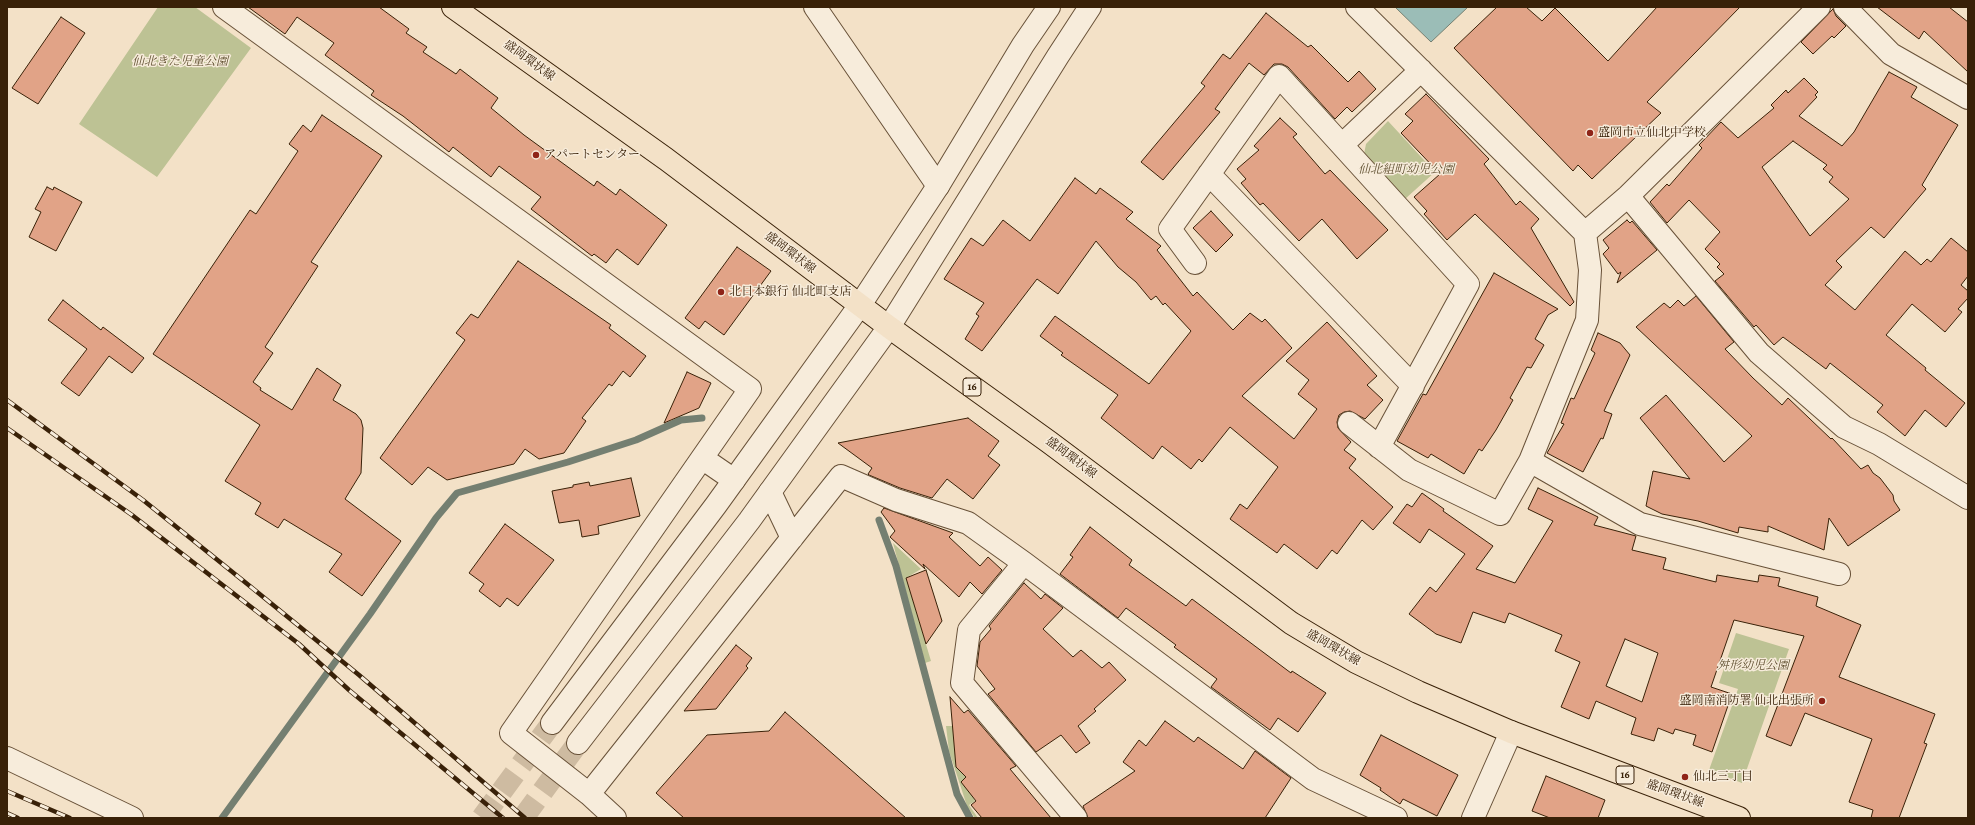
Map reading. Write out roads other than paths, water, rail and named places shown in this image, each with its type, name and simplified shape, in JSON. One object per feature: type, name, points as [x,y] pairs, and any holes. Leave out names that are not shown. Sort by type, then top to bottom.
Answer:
[{"type":"main road","name":"盛岡環状線","points":[[453,7],[666,159],[889,327],[1056,446],[1291,623],[1356,662],[1418,692],[1512,732],[1739,818]]},
{"type":"street","points":[[224,7],[750,389],[511,733],[589,794],[615,818]]},
{"type":"street","points":[[815,7],[938,186]]},
{"type":"street","points":[[552,723],[734,480],[860,305],[938,186],[1023,45],[1049,7]]},
{"type":"street","points":[[578,743],[770,492],[889,327],[1053,63],[1090,7]]},
{"type":"street","points":[[1349,423],[1409,470],[1500,514],[1530,461],[1587,320],[1590,270],[1585,233],[1356,7]]},
{"type":"street","points":[[1585,233],[1628,196],[1819,7]]},
{"type":"street","points":[[1845,7],[1891,54],[1968,98]]},
{"type":"street","points":[[1342,145],[1420,70]]},
{"type":"street","points":[[1195,263],[1170,229],[1279,76],[1468,284],[1380,447]]},
{"type":"street","points":[[1209,174],[1413,386]]},
{"type":"street","points":[[1628,196],[1759,353],[1844,427],[1879,444],[1968,498]]},
{"type":"street","points":[[702,458],[734,480]]},
{"type":"street","points":[[1530,461],[1640,524],[1839,574]]},
{"type":"street","points":[[589,794],[841,476],[896,500],[968,524],[1024,562],[1313,779],[1396,818]]},
{"type":"street","points":[[770,492],[792,538]]},
{"type":"street","points":[[1024,562],[968,630],[962,683],[1076,818]]},
{"type":"street","points":[[1473,818],[1512,732]]},
{"type":"street","points":[[7,758],[132,818]]},
{"type":"water","points":[[1395,7],[1468,7],[1431,42]]},
{"type":"waterway","points":[[222,818],[370,614],[436,518],[457,493],[568,462],[636,440],[681,420],[702,418]]},
{"type":"waterway","points":[[879,520],[896,566],[957,794],[970,818]]},
{"type":"tunnel","points":[[482,818],[552,723]]},
{"type":"tunnel","points":[[523,818],[578,743]]},
{"type":"railway","points":[[7,400],[143,500],[251,587],[359,675],[525,818]]},
{"type":"railway","points":[[7,428],[132,515],[299,644],[349,690],[503,818]]},
{"type":"railway","points":[[7,791],[70,818]]},
{"type":"railway","points":[[7,813],[18,818]]},
{"type":"place","name":"盛岡市立仙北中学校","points":[[1590,133]]},
{"type":"place","name":"アパートセンター","points":[[536,155]]},
{"type":"place","name":"北日本銀行 仙北町支店","points":[[721,292]]},
{"type":"place","name":"盛岡南消防署 仙北出張所","points":[[1822,701]]},
{"type":"place","name":"仙北三丁目","points":[[1685,777]]},
{"type":"park label","name":"仙北きた児童公園","points":[[180,62]]},
{"type":"park label","name":"仙北組町幼児公園","points":[[1406,170]]},
{"type":"park label","name":"舛形幼児公園","points":[[1753,666]]}]
